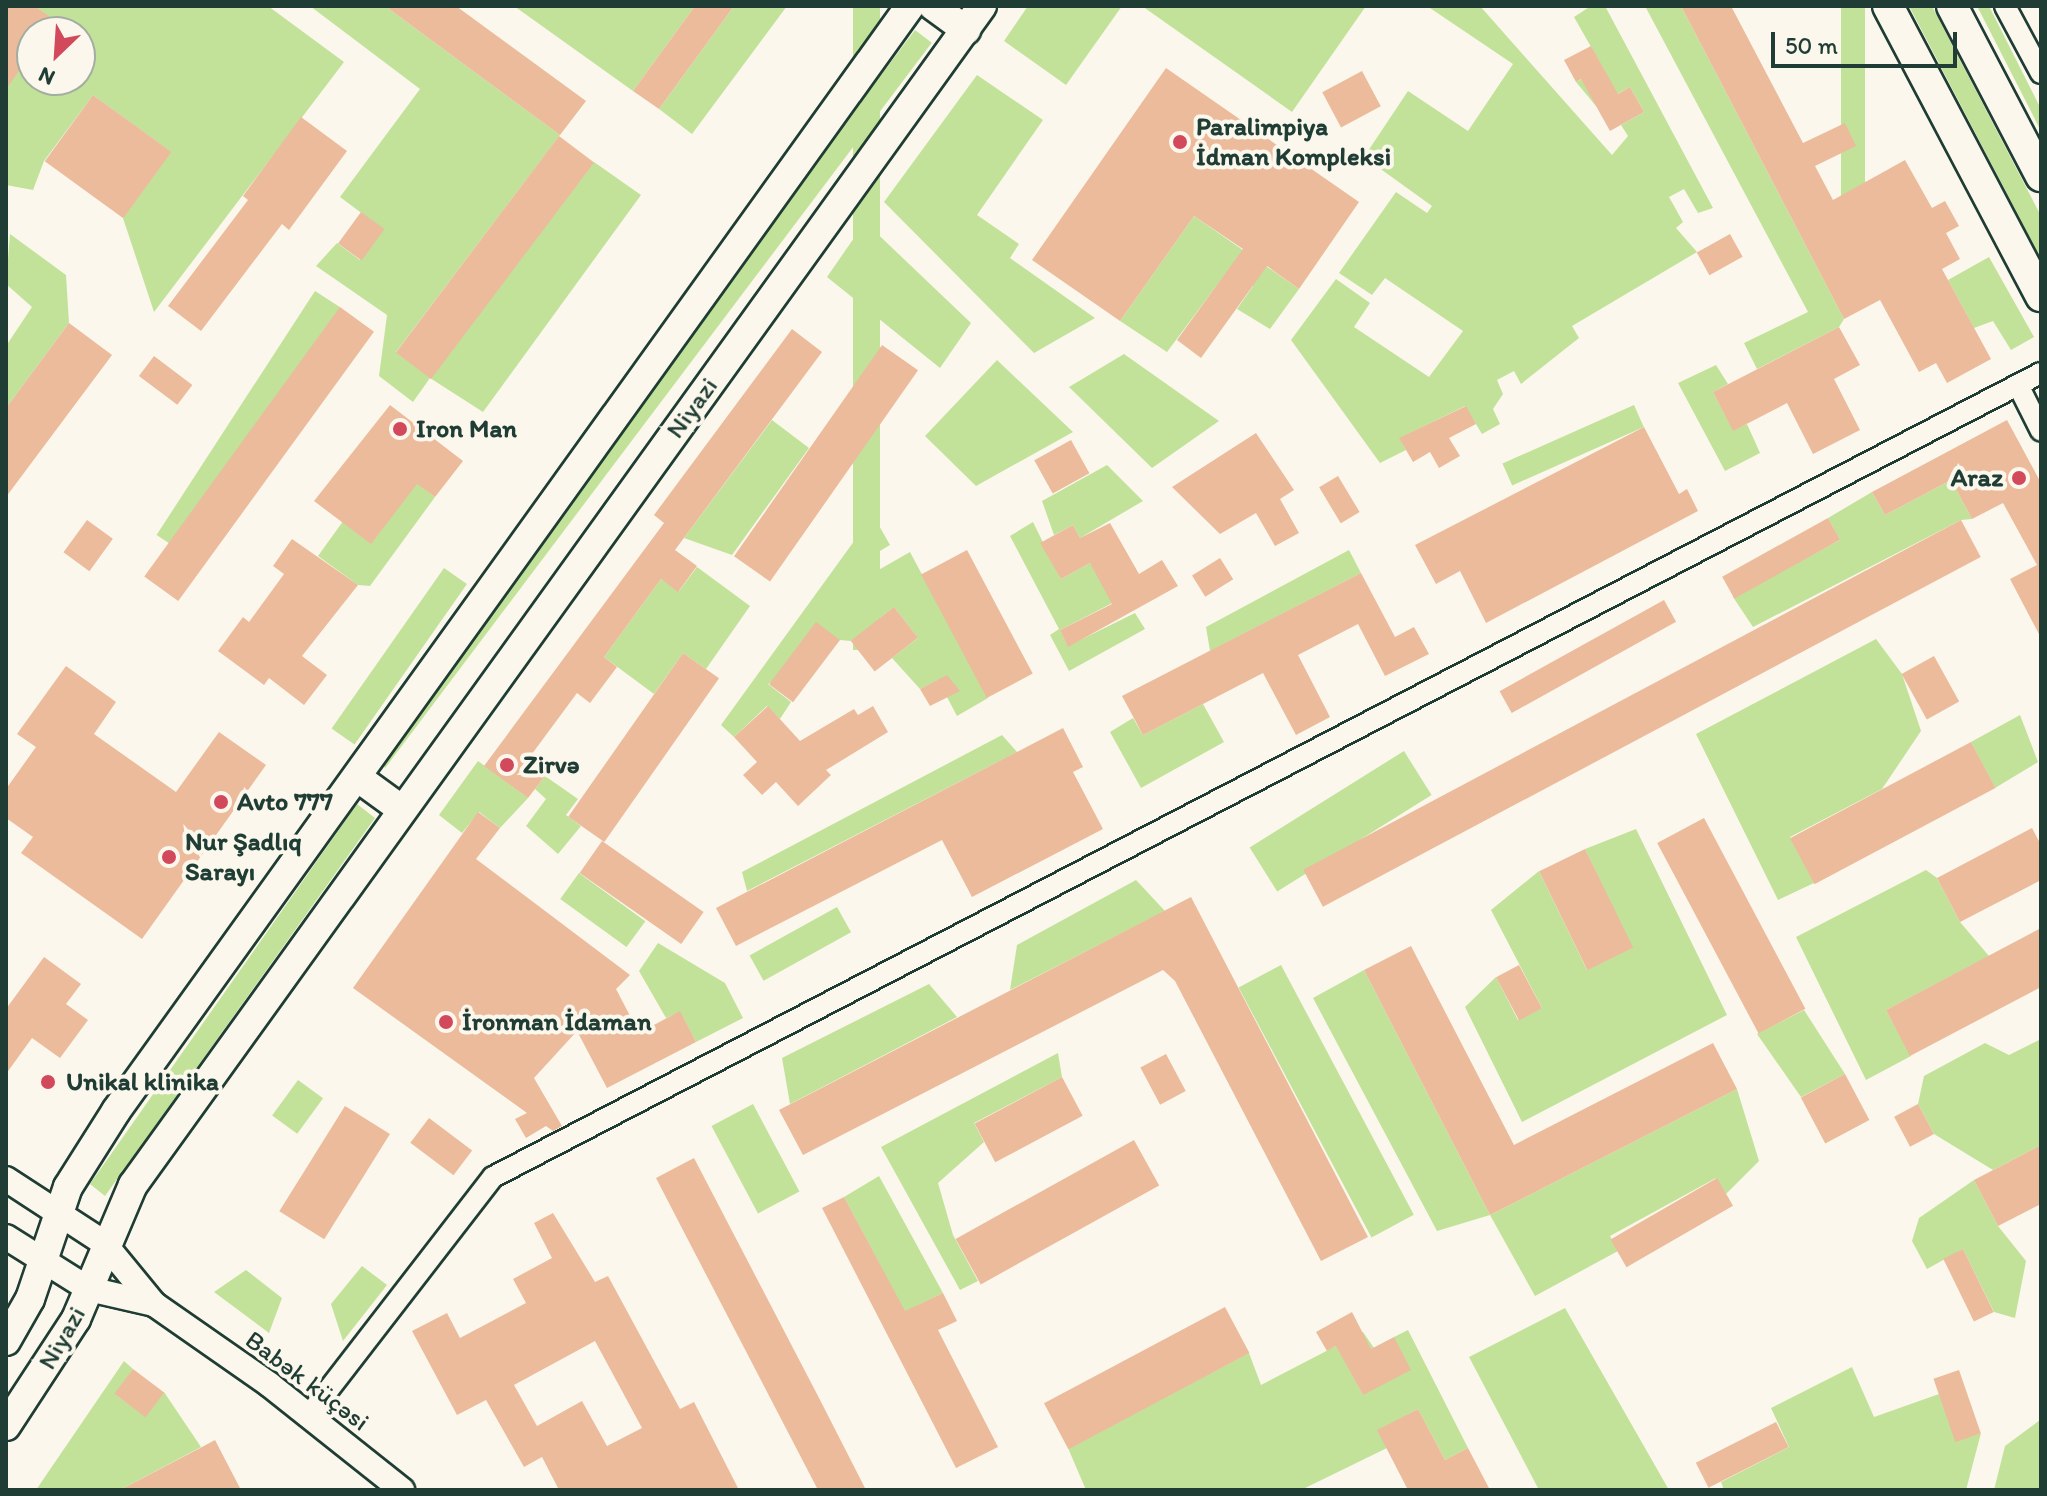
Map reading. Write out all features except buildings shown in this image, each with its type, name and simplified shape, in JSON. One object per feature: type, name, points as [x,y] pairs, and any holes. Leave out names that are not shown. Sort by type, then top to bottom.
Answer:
[{"type":"main road","points":[[6,1341],[30,1299],[56,1215],[79,1166],[116,1111],[910,6]]},
{"type":"main road","points":[[933,6],[966,30]]},
{"type":"main road","name":"Niyazi","points":[[6,1426],[60,1346],[89,1289],[104,1243],[133,1185],[982,6]]},
{"type":"main road","points":[[1888,6],[2041,296]]},
{"type":"main road","points":[[1952,6],[2041,176]]},
{"type":"main road","points":[[357,777],[401,809]]},
{"type":"street","points":[[2005,6],[2041,73]]},
{"type":"street","points":[[309,1415],[493,1177],[2041,373]]},
{"type":"street","points":[[2018,385],[2041,431]]},
{"type":"street","points":[[6,1179],[56,1215],[104,1243],[154,1304]]},
{"type":"street","points":[[6,1237],[42,1263],[89,1289],[154,1304]]},
{"type":"street","name":"Babək küçəsi","points":[[154,1304],[309,1415],[402,1490]]},
{"type":"green space","points":[[35,6],[268,6],[344,62],[154,312],[123,218],[171,152],[94,96],[96,16],[48,16]]},
{"type":"green space","points":[[310,6],[385,6],[560,135],[396,352],[430,377],[594,162],[641,195],[483,412],[430,378],[413,402],[379,376],[387,315],[316,266],[337,243],[360,260],[383,229],[340,197],[420,89]]},
{"type":"green space","points":[[514,6],[695,6],[633,91]]},
{"type":"green space","points":[[734,6],[787,6],[692,134],[659,109]]},
{"type":"green space","points":[[853,6],[880,6],[880,650],[853,650]]},
{"type":"green space","points":[[1028,6],[1122,6],[1066,85],[1004,41]]},
{"type":"green space","points":[[1142,6],[1366,6],[1292,112]]},
{"type":"green space","points":[[1427,6],[1480,6],[1612,155],[1628,136],[1621,125],[1644,112],[1630,87],[1596,106],[1576,82],[1603,68],[1574,17],[1591,6],[1605,6],[1713,208],[1698,213],[1684,189],[1669,197],[1683,222],[1676,228],[1697,252],[1572,326],[1579,338],[1521,384],[1514,371],[1497,380],[1503,394],[1493,409],[1500,424],[1482,434],[1465,406],[1400,438],[1406,450],[1380,463],[1291,340],[1336,279],[1370,303],[1354,327],[1429,377],[1463,331],[1385,278],[1372,295],[1339,273],[1396,192],[1427,213],[1432,206],[1364,157],[1408,91],[1468,131],[1513,64]]},
{"type":"green space","points":[[1645,6],[1681,6],[1844,319],[1839,327],[1757,369],[1744,343],[1808,312]]},
{"type":"green space","points":[[1841,6],[1865,6],[1865,212],[1841,212]]},
{"type":"green space","points":[[1909,6],[1932,6],[2041,216],[2041,259]]},
{"type":"green space","points":[[1977,6],[1989,6],[2041,109],[2041,131]]},
{"type":"green space","points":[[915,30],[932,43],[385,768],[369,755]]},
{"type":"green space","points":[[16,73],[16,96],[92,96],[44,161],[33,190],[6,185],[6,85]]},
{"type":"green space","points":[[977,75],[1043,120],[977,215],[1019,244],[1010,258],[1095,318],[1034,353],[884,202]]},
{"type":"green space","points":[[1194,216],[1299,289],[1270,329],[1237,309],[1253,286],[1229,269],[1167,352],[1120,321]]},
{"type":"green space","points":[[865,222],[971,323],[940,368],[827,277]]},
{"type":"green space","points":[[10,234],[66,275],[69,323],[6,408],[6,346],[32,307],[6,284]]},
{"type":"green space","points":[[1989,257],[2034,337],[2011,350],[1993,321],[1974,328],[1948,280]]},
{"type":"green space","points":[[315,291],[340,307],[182,551],[157,535]]},
{"type":"green space","points":[[1124,354],[1219,421],[1152,468],[1069,387]]},
{"type":"green space","points":[[997,360],[1073,432],[976,486],[925,436]]},
{"type":"green space","points":[[1716,365],[1728,384],[1713,392],[1733,430],[1747,424],[1760,453],[1725,471],[1678,383]]},
{"type":"green space","points":[[1634,405],[1644,427],[1512,485],[1502,464]]},
{"type":"green space","points":[[772,420],[809,448],[732,555],[684,538]]},
{"type":"green space","points":[[387,460],[435,497],[370,586],[358,585],[318,556]]},
{"type":"green space","points":[[1107,465],[1143,501],[1080,538],[1073,525],[1054,535],[1042,501]]},
{"type":"green space","points":[[1951,480],[1972,519],[1961,520],[1753,627],[1733,597],[1840,540],[1828,518],[1872,492],[1885,515]]},
{"type":"green space","points":[[873,515],[890,545],[853,567],[861,580],[910,552],[988,698],[957,716],[938,680],[920,689],[892,658],[918,638],[894,607],[851,641],[840,640],[768,684],[791,702],[780,719],[767,706],[734,737],[721,725]]},
{"type":"green space","points":[[1033,522],[1061,579],[1090,563],[1126,596],[1060,630],[1068,646],[1135,613],[1145,629],[1069,671],[1050,635],[1059,629],[1010,536]]},
{"type":"green space","points":[[1349,550],[1361,573],[1210,651],[1206,627]]},
{"type":"green space","points":[[697,567],[750,606],[706,669],[683,653],[654,694],[604,657],[661,579],[679,591]]},
{"type":"green space","points":[[444,568],[467,584],[355,745],[332,729]]},
{"type":"green space","points":[[1876,639],[1902,674],[1921,731],[1882,789],[1790,837],[1814,883],[1778,900],[1696,734]]},
{"type":"green space","points":[[1203,704],[1224,742],[1141,788],[1110,732],[1133,718],[1143,735]]},
{"type":"green space","points":[[2020,715],[2038,762],[1995,788],[1971,742]]},
{"type":"green space","points":[[1002,735],[1017,752],[747,891],[742,872]]},
{"type":"green space","points":[[1404,751],[1432,795],[1277,892],[1250,847]]},
{"type":"green space","points":[[478,761],[528,798],[500,828],[479,812],[462,833],[439,815]]},
{"type":"green space","points":[[545,776],[578,799],[566,815],[581,826],[558,854],[526,826],[546,799],[535,789]]},
{"type":"green space","points":[[357,804],[375,818],[105,1196],[90,1184]]},
{"type":"green space","points":[[1636,829],[1727,1015],[1522,1122],[1465,1007],[1496,977],[1518,1020],[1542,1008],[1491,910],[1539,871],[1587,970],[1632,948],[1585,849]]},
{"type":"green space","points":[[1926,870],[1937,878],[1960,922],[1989,956],[1886,1010],[1911,1056],[1866,1080],[1796,937]]},
{"type":"green space","points":[[579,873],[645,921],[627,947],[560,899]]},
{"type":"green space","points":[[1136,880],[1165,911],[1010,990],[1017,945]]},
{"type":"green space","points":[[837,907],[851,932],[764,981],[750,955]]},
{"type":"green space","points":[[658,943],[725,983],[743,1018],[696,1042],[680,1012],[666,1018],[639,971]]},
{"type":"green space","points":[[1281,965],[1414,1215],[1371,1237],[1239,988]]},
{"type":"green space","points":[[1364,970],[1490,1215],[1437,1231],[1313,998]]},
{"type":"green space","points":[[929,984],[957,1017],[790,1104],[782,1058]]},
{"type":"green space","points":[[1804,1010],[1845,1074],[1801,1097],[1757,1034]]},
{"type":"green space","points":[[2041,1039],[2041,1145],[1993,1170],[1934,1134],[1918,1104],[1924,1076],[1985,1043],[2009,1055]]},
{"type":"green space","points":[[1058,1053],[1062,1077],[974,1123],[984,1142],[938,1183],[953,1235],[978,1281],[960,1290],[881,1147]]},
{"type":"green space","points":[[298,1080],[323,1098],[297,1134],[272,1116]]},
{"type":"green space","points":[[1737,1089],[1759,1161],[1726,1194],[1716,1178],[1610,1236],[1618,1251],[1535,1296],[1490,1215]]},
{"type":"green space","points":[[753,1104],[799,1191],[758,1213],[712,1126]]},
{"type":"green space","points":[[879,1176],[943,1293],[918,1305],[919,1339],[844,1197]]},
{"type":"green space","points":[[1974,1180],[1998,1226],[2026,1261],[2015,1318],[1994,1312],[1963,1249],[1927,1269],[1912,1241],[1919,1218]]},
{"type":"green space","points":[[362,1266],[387,1285],[343,1341],[331,1304]]},
{"type":"green space","points":[[246,1270],[282,1298],[269,1333],[214,1292]]},
{"type":"green space","points":[[1565,1308],[1669,1490],[1539,1490],[1469,1357]]},
{"type":"green space","points":[[1408,1330],[1468,1448],[1445,1460],[1418,1409],[1378,1430],[1387,1448],[1301,1490],[1086,1490],[1068,1448],[1249,1353],[1261,1385],[1363,1332],[1374,1348],[1346,1363],[1363,1395],[1394,1337]]},
{"type":"green space","points":[[124,1361],[133,1369],[116,1395],[145,1416],[164,1392],[201,1447],[120,1490],[36,1490]]},
{"type":"green space","points":[[1852,1367],[1874,1417],[1939,1394],[1956,1441],[1981,1433],[1966,1490],[1724,1490],[1721,1482],[1789,1447],[1771,1408]]},
{"type":"green space","points":[[2040,1420],[2041,1490],[1994,1490],[2005,1446]]},
{"type":"place","name":"Paralimpiya İdman Kompleksi","points":[[1180,142]]},
{"type":"place","name":"Iron Man","points":[[400,429]]},
{"type":"place","name":"Araz","points":[[2019,478]]},
{"type":"place","name":"Zirvə","points":[[507,765]]},
{"type":"place","name":"Avto 777","points":[[221,802]]},
{"type":"place","name":"Nur Şadlıq Sarayı","points":[[169,857]]},
{"type":"place","name":"İronman İdaman","points":[[446,1022]]},
{"type":"place","name":"Unikal klinika","points":[[48,1082]]}]
